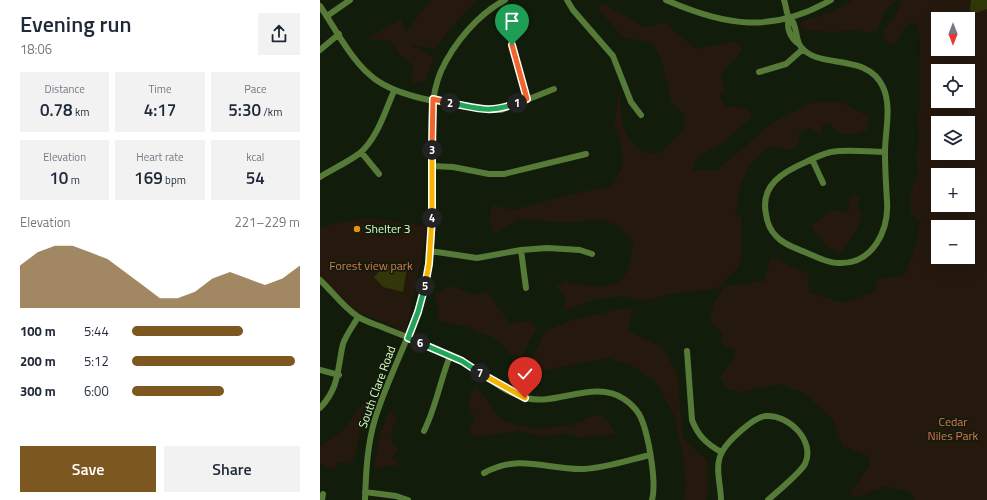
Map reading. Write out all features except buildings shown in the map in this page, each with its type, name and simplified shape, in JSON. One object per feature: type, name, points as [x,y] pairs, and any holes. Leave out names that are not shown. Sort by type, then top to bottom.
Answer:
[{"type":"street","points":[[327,16],[350,0]]},
{"type":"street","name":"South Clare Road","points":[[365,500],[366,462],[372,430],[408,338],[424,292],[430,251],[432,166],[431,119],[433,99],[441,71],[456,45],[480,18],[505,0]]},
{"type":"street","points":[[566,0],[613,56],[631,102],[641,115]]},
{"type":"street","points":[[666,0],[697,14],[724,21],[754,23],[789,17],[816,8],[831,0]]},
{"type":"street","points":[[784,0],[789,17],[793,21],[801,46],[821,58],[861,67],[879,80],[887,101],[885,152],[888,210],[885,226],[877,243],[869,252],[857,260],[844,263],[825,260],[789,245],[775,235],[766,217],[767,194],[775,179],[790,169],[832,152],[885,152]]},
{"type":"street","points":[[320,6],[369,75],[394,91],[488,110],[501,110],[554,89]]},
{"type":"street","points":[[320,50],[339,34]]},
{"type":"street","points":[[512,45],[527,99]]},
{"type":"street","points":[[759,72],[786,64],[801,46]]},
{"type":"street","points":[[320,176],[361,152],[375,133],[394,91]]},
{"type":"street","points":[[361,152],[379,174]]},
{"type":"street","points":[[432,166],[453,167],[489,174],[504,174],[586,154]]},
{"type":"street","points":[[812,159],[823,183]]},
{"type":"street","points":[[430,251],[477,258],[521,250],[570,249],[592,254]]},
{"type":"street","points":[[521,250],[526,288]]},
{"type":"street","points":[[320,280],[358,317],[450,356],[525,398],[538,399],[594,392],[608,393],[622,398],[633,406],[640,415],[643,425],[654,480],[652,500]]},
{"type":"street","points":[[320,408],[339,375],[343,343],[358,317]]},
{"type":"street","points":[[687,351],[692,420],[702,439],[708,445],[721,452]]},
{"type":"street","points":[[424,431],[434,410],[440,384],[450,356]]},
{"type":"street","points":[[320,370],[339,375]]},
{"type":"street","points":[[721,500],[719,473],[721,452],[758,417],[774,417],[786,422],[801,434],[805,438],[808,449],[804,465],[768,500]]},
{"type":"street","points":[[484,473],[499,466],[513,462],[585,469],[650,455]]},
{"type":"street","points":[[365,492],[396,496],[408,500]]},
{"type":"green space","points":[[433,0],[478,0],[459,19],[434,49],[409,44],[434,57],[425,82],[411,83],[414,66],[400,55],[391,41],[366,39],[401,19],[406,32],[426,6]]},
{"type":"green space","name":"Cedar Niles Park","points":[[852,0],[987,0],[987,500],[915,500],[910,492],[886,486],[858,497],[849,495],[870,465],[868,456],[843,446],[833,420],[804,393],[779,384],[742,392],[728,390],[720,377],[733,360],[736,351],[721,344],[723,333],[710,322],[713,305],[725,286],[764,281],[771,257],[808,274],[809,292],[842,303],[873,292],[878,279],[904,275],[910,262],[918,235],[919,221],[911,213],[911,192],[918,173],[916,154],[919,146],[919,128],[917,123],[919,113],[920,40],[917,25],[913,22],[905,27],[894,43],[888,43],[884,39],[884,30],[898,11],[900,1],[894,1],[885,12],[877,30],[870,33],[854,30],[832,32],[803,29],[800,27],[803,21],[833,12]]},
{"type":"green space","points":[[603,3],[643,27],[665,23],[696,49],[736,41],[742,49],[721,75],[725,91],[720,95],[725,106],[740,107],[749,111],[751,114],[750,119],[721,144],[697,157],[692,170],[718,169],[775,121],[811,103],[842,102],[869,117],[867,130],[855,135],[839,134],[829,123],[822,125],[822,133],[817,133],[811,127],[799,134],[798,147],[790,150],[776,146],[768,147],[750,165],[740,186],[735,216],[741,216],[742,246],[739,267],[718,288],[670,294],[643,301],[623,296],[593,300],[564,311],[566,296],[556,287],[566,281],[580,285],[605,286],[619,281],[628,269],[634,243],[617,225],[599,219],[571,223],[520,219],[493,234],[489,218],[493,205],[513,210],[568,195],[612,186],[623,167],[621,144],[614,126],[619,91],[623,125],[629,140],[644,153],[660,153],[684,129],[684,116],[671,101],[662,61],[652,43],[623,37],[598,9]]},
{"type":"green space","points":[[855,196],[859,197],[858,207],[862,215],[857,229],[841,253],[825,245],[811,226],[832,210],[846,212],[850,208],[848,201],[849,198]]},
{"type":"green space","name":"Forest view park","points":[[368,218],[428,226],[406,333],[393,326],[352,310],[320,284],[320,228],[328,225]]},
{"type":"green space","points":[[451,286],[475,295],[487,291],[510,324],[529,320],[537,328],[521,357],[508,353],[500,341],[467,327],[440,321],[435,293]]},
{"type":"green space","points":[[625,308],[632,310],[628,331],[663,348],[677,373],[683,439],[707,460],[709,486],[706,500],[684,500],[686,482],[682,449],[674,415],[656,382],[636,368],[609,358],[540,371],[533,356],[546,331],[572,320]]},
{"type":"green space","points":[[474,386],[485,396],[502,421],[534,429],[571,425],[599,414],[608,421],[616,434],[580,438],[565,433],[543,437],[519,431],[472,437],[469,429],[475,419],[468,405]]},
{"type":"green space","points":[[366,399],[355,455],[351,464],[339,462],[333,469],[320,464],[320,447],[344,429]]},
{"type":"green space","points":[[390,409],[399,423],[394,423],[392,440],[399,449],[392,457],[403,469],[391,465],[374,471],[379,437]]},
{"type":"shaded area","points":[[971,0],[987,0],[987,9],[975,13],[970,10]]},
{"type":"shaded area","points":[[386,264],[407,268],[403,292],[383,287],[374,277]]},
{"type":"place","name":"Shelter 3","points":[[357,229]]},
{"type":"route","points":[[512,45],[527,99],[501,110],[488,110],[433,99],[431,123],[432,226],[429,264],[418,312],[408,338],[462,361],[491,380],[525,398]]}]
